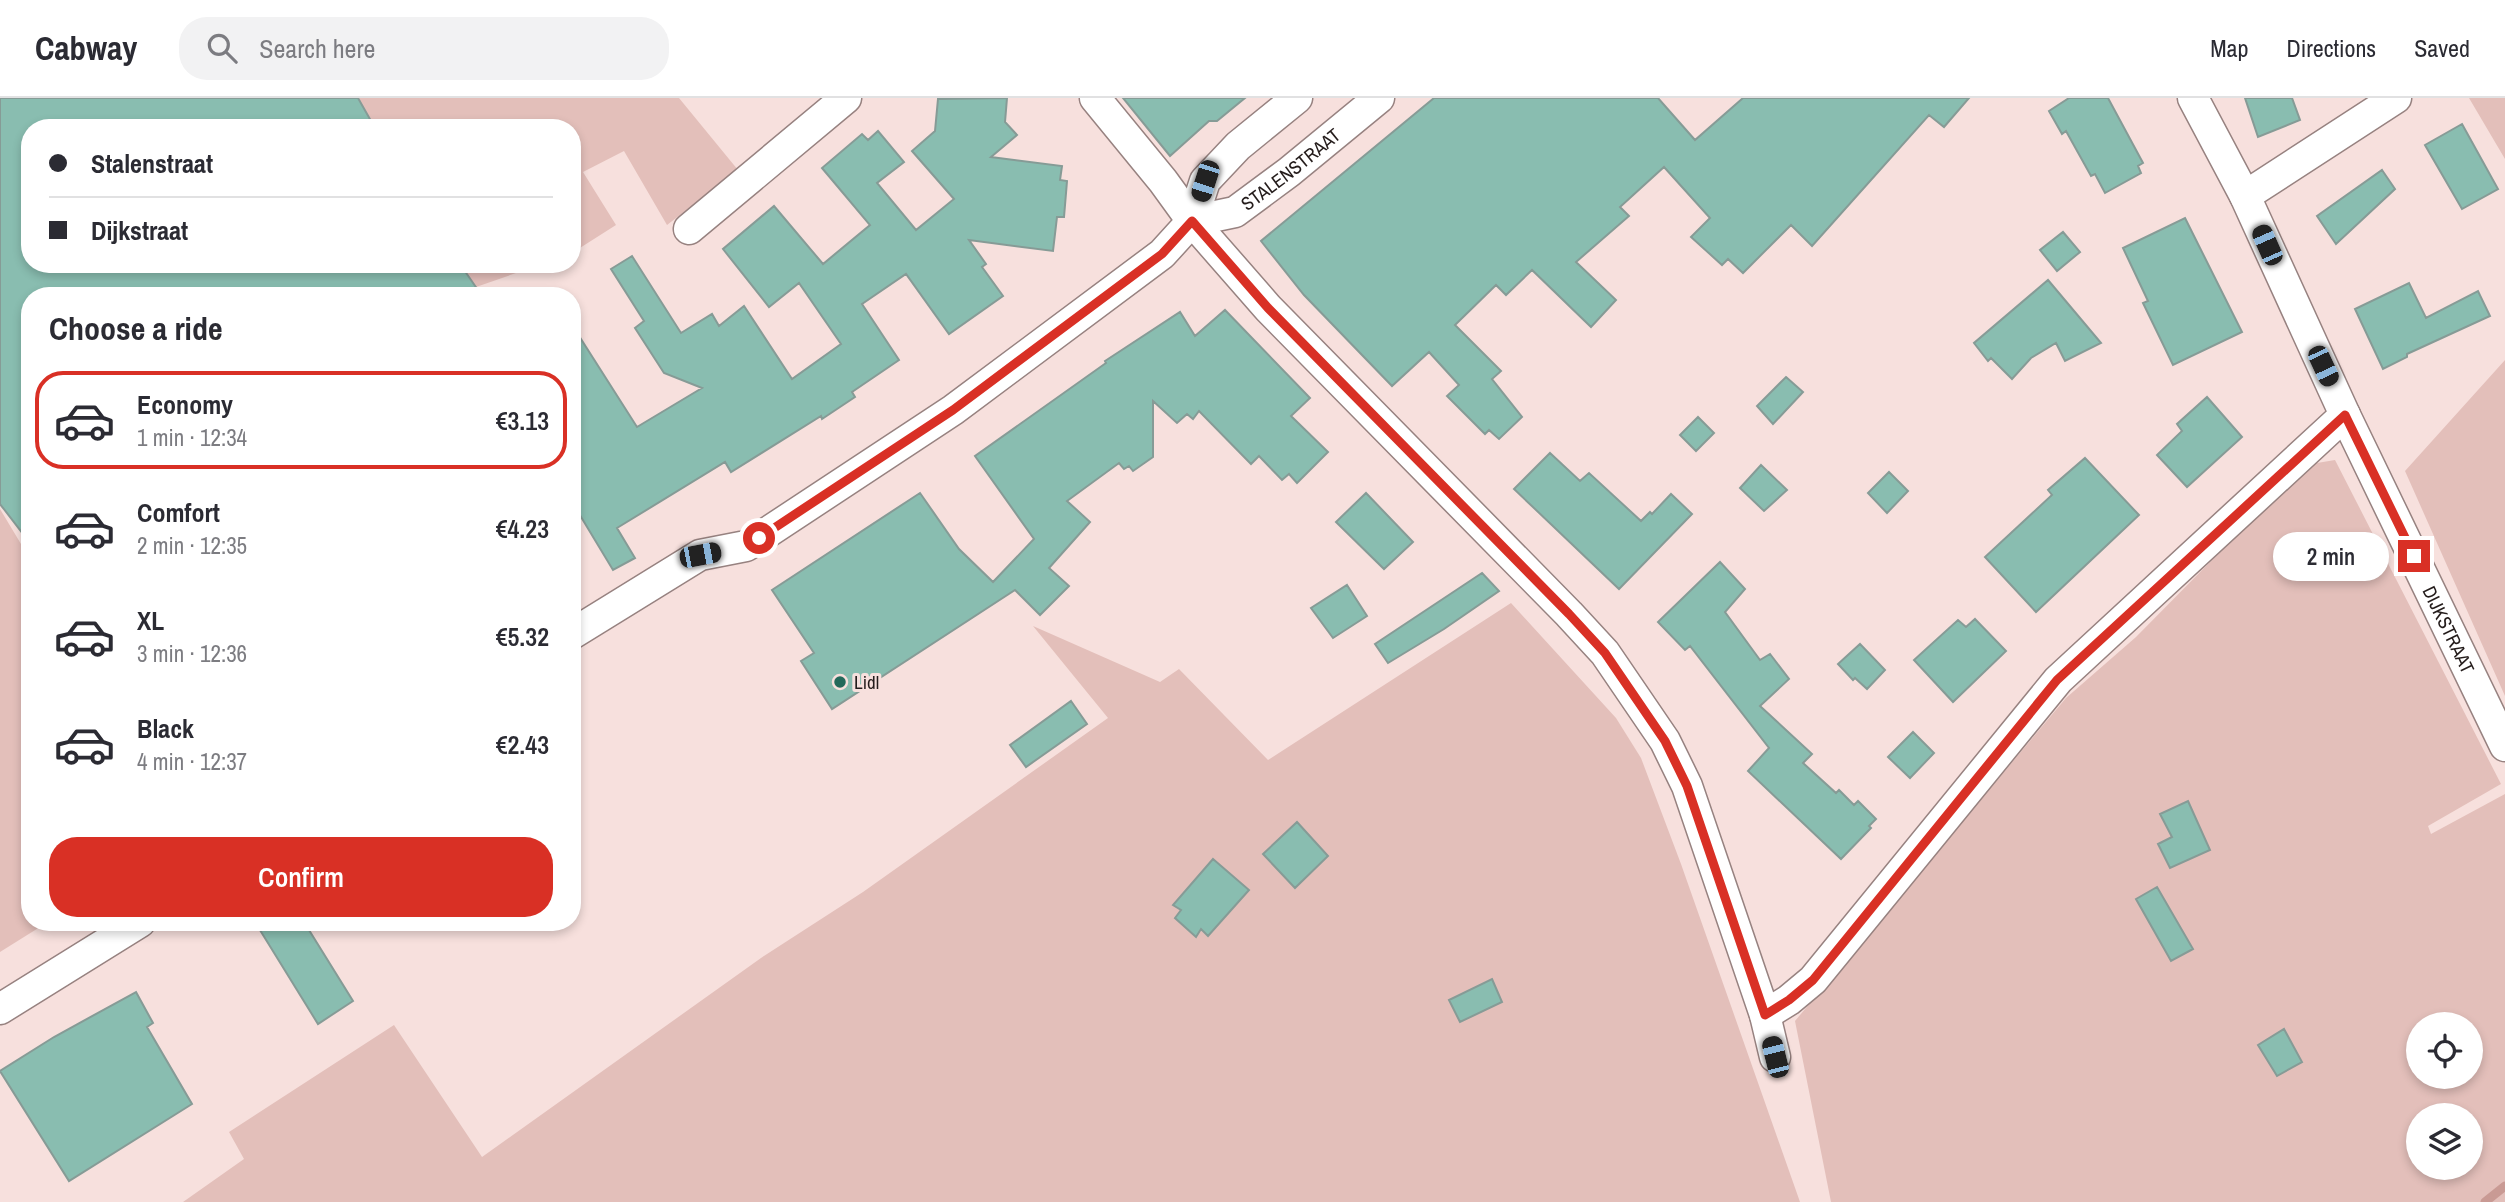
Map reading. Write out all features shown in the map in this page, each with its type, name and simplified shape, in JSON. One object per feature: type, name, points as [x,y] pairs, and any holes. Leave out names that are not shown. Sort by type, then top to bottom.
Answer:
[{"type":"street","points":[[690,229],[846,98]]},
{"type":"street","points":[[1095,98],[1192,221],[1268,308],[1605,653],[1665,741],[1687,786],[1765,1015],[1775,1057]]},
{"type":"street","points":[[581,628],[700,555],[746,546],[953,410],[1162,254],[1192,221],[1205,181],[1238,146],[1297,98]]},
{"type":"street","name":"STALENSTRAAT","points":[[1192,221],[1235,212],[1289,172],[1379,98]]},
{"type":"street","name":"DIJKSTRAAT","points":[[2193,98],[2245,196],[2345,415],[2505,746]]},
{"type":"street","points":[[2245,196],[2396,98]]},
{"type":"street","points":[[1238,146],[1240,162],[1247,174],[1257,182],[1270,185]]},
{"type":"street","points":[[1765,1015],[1813,980],[2057,680],[2345,415]]},
{"type":"street","points":[[0,1009],[126,931]]},
{"type":"shaded area","points":[[358,98],[679,98],[738,170],[667,225],[624,151],[583,172],[616,225],[581,247],[581,119],[370,119]]},
{"type":"shaded area","points":[[2469,98],[2505,98],[2505,159]]},
{"type":"shaded area","points":[[466,273],[516,273],[476,287]]},
{"type":"shaded area","points":[[2505,360],[2505,696],[2405,471]]},
{"type":"shaded area","points":[[2335,460],[2501,784],[2428,826],[2431,834],[2505,794],[2505,1202],[1831,1202],[1795,1021],[2066,698],[2136,637],[2293,478],[2317,463]]},
{"type":"shaded area","points":[[0,509],[21,544],[21,931],[34,931],[0,952]]},
{"type":"shaded area","points":[[1511,603],[1616,718],[1641,758],[1800,1202],[183,1202],[244,1159],[229,1132],[394,1025],[482,1157],[761,958],[863,892],[1108,718],[1033,626],[1160,682],[1179,669],[1268,760]]},
{"type":"building","points":[[0,98],[358,98],[370,119],[21,119],[21,273],[466,273],[476,287],[21,287],[21,531],[0,504]]},
{"type":"building","points":[[1007,98],[1005,122],[1017,135],[991,157],[1062,166],[1060,180],[1067,181],[1064,217],[1057,217],[1053,251],[969,240],[986,264],[982,267],[1003,296],[949,334],[906,274],[862,304],[899,360],[852,392],[855,397],[822,419],[821,416],[731,472],[725,462],[617,528],[635,558],[613,570],[581,517],[581,339],[637,427],[702,388],[664,373],[635,328],[644,321],[611,269],[632,256],[681,333],[712,314],[719,326],[744,306],[792,379],[841,344],[799,283],[769,307],[723,249],[774,206],[823,264],[870,225],[822,168],[862,134],[868,140],[878,131],[904,162],[877,183],[916,230],[954,199],[912,151],[935,131],[938,99]]},
{"type":"building","points":[[1123,98],[1245,98],[1217,121],[1209,121],[1170,156]]},
{"type":"building","points":[[1434,98],[1658,98],[1695,140],[1743,98],[1969,98],[1944,127],[1929,115],[1812,246],[1791,225],[1743,273],[1728,259],[1722,265],[1691,237],[1710,218],[1664,167],[1620,207],[1629,216],[1576,262],[1616,300],[1591,327],[1532,270],[1506,295],[1496,285],[1455,325],[1501,371],[1492,379],[1522,417],[1499,439],[1489,430],[1485,434],[1447,396],[1459,385],[1429,352],[1392,386],[1304,295],[1261,241]]},
{"type":"building","points":[[2069,98],[2108,98],[2143,163],[2138,166],[2141,173],[2105,193],[2095,174],[2091,176],[2066,131],[2062,134],[2049,111]]},
{"type":"building","points":[[2245,98],[2292,98],[2300,120],[2258,137]]},
{"type":"building","points":[[2462,124],[2498,189],[2462,209],[2425,145]]},
{"type":"building","points":[[2382,170],[2395,189],[2336,244],[2317,216]]},
{"type":"building","points":[[2185,218],[2242,332],[2173,365],[2143,303],[2148,301],[2123,248]]},
{"type":"building","points":[[2063,232],[2080,252],[2057,271],[2040,250]]},
{"type":"building","points":[[2048,280],[2101,343],[2065,361],[2056,343],[2031,358],[2012,379],[1991,358],[1988,361],[1974,343]]},
{"type":"building","points":[[2409,283],[2426,318],[2478,291],[2490,316],[2407,354],[2407,357],[2383,369],[2355,309]]},
{"type":"building","points":[[1225,310],[1310,398],[1291,416],[1328,452],[1297,483],[1289,474],[1282,480],[1259,456],[1251,464],[1199,411],[1193,419],[1187,414],[1177,423],[1153,401],[1153,457],[1133,471],[1129,466],[1124,469],[1119,463],[1067,501],[1090,522],[1049,568],[1069,586],[1040,615],[1015,590],[832,709],[801,661],[814,653],[772,590],[920,493],[959,549],[993,582],[1034,539],[975,456],[1106,363],[1105,361],[1180,312],[1195,336]]},
{"type":"building","points":[[1786,377],[1803,392],[1773,424],[1757,406]]},
{"type":"building","points":[[2207,397],[2242,437],[2187,487],[2157,455],[2182,431],[2177,424]]},
{"type":"building","points":[[1698,417],[1714,433],[1696,451],[1680,435]]},
{"type":"building","points":[[1550,453],[1580,481],[1589,473],[1641,521],[1650,512],[1652,514],[1671,494],[1692,514],[1619,589],[1514,489]]},
{"type":"building","points":[[2085,458],[2139,515],[2036,612],[1985,557],[2052,495],[2048,490]]},
{"type":"building","points":[[1761,465],[1787,490],[1764,511],[1740,488]]},
{"type":"building","points":[[1889,472],[1908,491],[1887,513],[1868,493]]},
{"type":"building","points":[[1366,493],[1413,542],[1384,569],[1336,522]]},
{"type":"building","points":[[1720,562],[1745,589],[1725,612],[1760,660],[1770,654],[1789,679],[1760,706],[1812,754],[1803,763],[1836,793],[1839,790],[1854,805],[1858,801],[1876,819],[1869,826],[1871,828],[1841,859],[1748,771],[1769,748],[1690,646],[1685,650],[1658,622]]},
{"type":"building","points":[[1482,573],[1499,591],[1388,663],[1375,644]]},
{"type":"building","points":[[1347,585],[1367,616],[1333,638],[1311,608]]},
{"type":"building","points":[[1975,619],[2006,651],[1953,702],[1914,660],[1958,620],[1966,627]]},
{"type":"building","points":[[1860,644],[1885,670],[1867,689],[1855,678],[1853,680],[1838,664]]},
{"type":"building","points":[[1071,701],[1087,724],[1026,767],[1010,745]]},
{"type":"building","points":[[1913,732],[1934,753],[1910,778],[1888,757]]},
{"type":"building","points":[[2188,801],[2210,850],[2170,868],[2158,844],[2172,837],[2160,814]]},
{"type":"building","points":[[1297,822],[1328,856],[1295,888],[1263,854]]},
{"type":"building","points":[[1213,859],[1249,890],[1208,936],[1201,929],[1196,937],[1175,918],[1181,910],[1173,905]]},
{"type":"building","points":[[2157,887],[2193,949],[2171,961],[2136,899]]},
{"type":"building","points":[[261,931],[310,931],[353,1001],[318,1024]]},
{"type":"building","points":[[1492,979],[1502,1002],[1460,1022],[1449,1000]]},
{"type":"building","points":[[136,992],[153,1023],[147,1027],[192,1104],[69,1181],[0,1071],[54,1037]]},
{"type":"building","points":[[2284,1029],[2302,1062],[2277,1076],[2258,1045]]},
{"type":"waterway","points":[[2485,1202],[2505,1186]]},
{"type":"place","name":"Lidl","points":[[840,682]]},
{"type":"route","points":[[759,538],[953,410],[1162,254],[1192,221],[1268,308],[1605,653],[1665,741],[1687,786],[1765,1015],[1813,980],[2057,680],[2345,415],[2414,556]]}]
